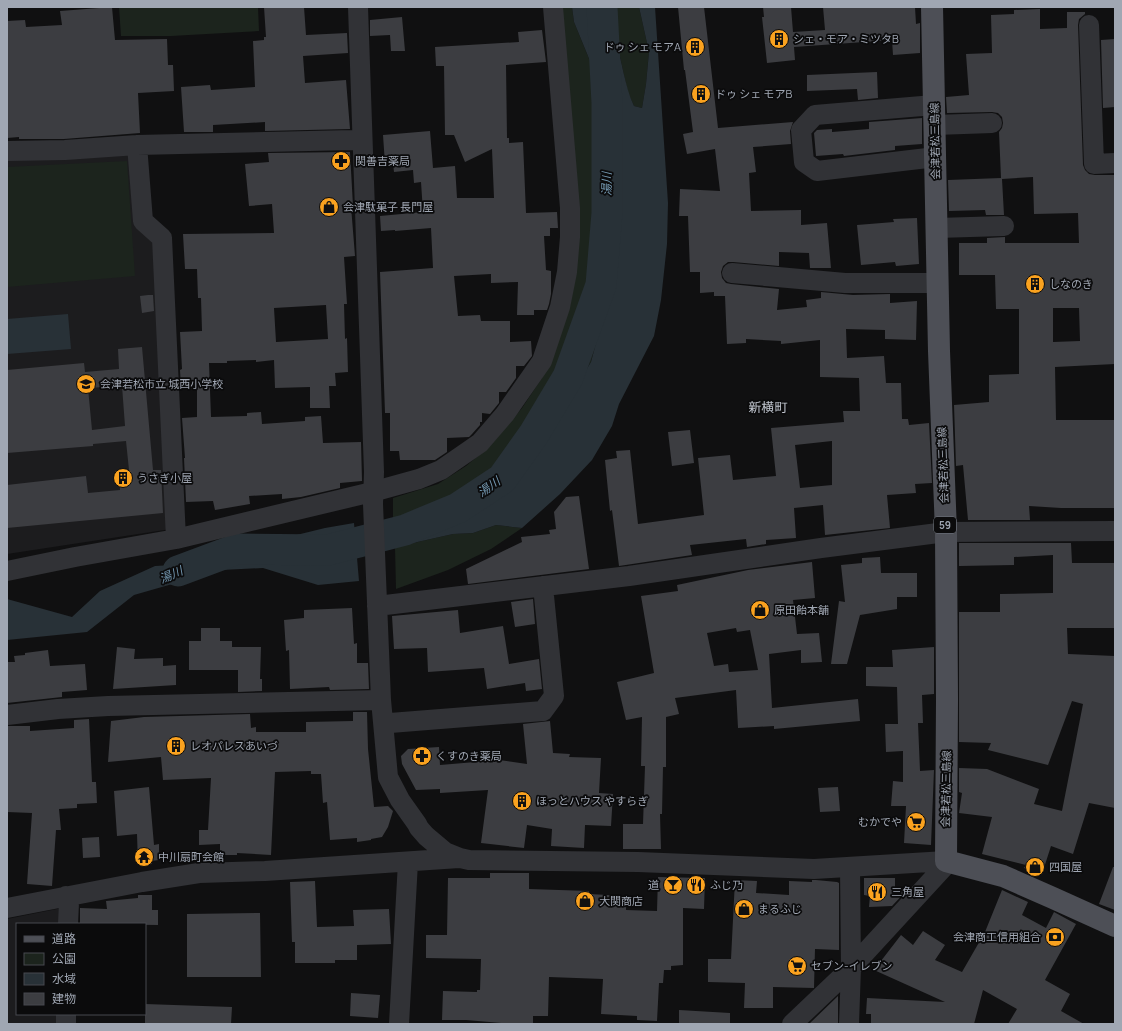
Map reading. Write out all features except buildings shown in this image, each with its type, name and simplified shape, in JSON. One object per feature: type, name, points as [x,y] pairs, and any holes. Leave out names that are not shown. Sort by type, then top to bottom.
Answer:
[{"type":"main road","name":"会津若松三島線","points":[[932,7],[939,351],[946,532],[946,861]]},
{"type":"main road","points":[[946,861],[1003,876],[1115,926]]},
{"type":"street","points":[[358,7],[374,472],[373,498],[381,700],[388,777],[393,788],[419,828],[440,848],[451,855],[469,860],[638,862],[814,869],[946,861]]},
{"type":"street","points":[[7,571],[176,539],[373,498],[441,470],[480,443],[505,414],[542,361],[560,307],[567,272],[570,237],[570,208],[553,7]]},
{"type":"street","points":[[1089,25],[1094,164],[1115,163]]},
{"type":"street","points":[[936,157],[817,171],[804,162],[801,130],[815,115],[935,115],[992,123]]},
{"type":"street","points":[[7,151],[64,150],[137,145],[353,140]]},
{"type":"street","points":[[137,145],[143,221],[162,238],[176,539]]},
{"type":"street","points":[[937,228],[1004,226]]},
{"type":"street","points":[[732,273],[845,283],[938,283]]},
{"type":"street","points":[[377,602],[629,576],[821,548],[946,532],[1115,531]]},
{"type":"street","points":[[390,723],[543,711],[554,696],[543,586]]},
{"type":"street","points":[[7,715],[58,709],[108,706],[381,700]]},
{"type":"street","points":[[399,1024],[403,862],[411,849],[419,828]]},
{"type":"street","points":[[7,908],[66,896],[199,874],[460,858]]},
{"type":"street","points":[[792,1024],[851,968],[942,868],[946,861]]},
{"type":"street","points":[[849,1024],[851,968],[850,867]]},
{"type":"street","points":[[66,896],[69,903],[68,923]]},
{"type":"shaded area","name":"会津若松市立 城西小学校","points":[[134,154],[159,240],[171,529],[7,554],[7,158]]},
{"type":"shaded area","points":[[62,908],[62,923],[16,923],[16,1015],[60,1015],[60,1024],[7,1024],[7,919]]},
{"type":"green space","points":[[119,7],[258,7],[259,31],[171,36],[121,36]]},
{"type":"green space","points":[[560,7],[572,7],[574,22],[590,61],[600,104],[621,220],[619,245],[611,286],[591,362],[543,436],[511,477],[482,499],[393,526],[393,498],[438,484],[466,466],[490,446],[522,408],[542,378],[566,304]]},
{"type":"green space","points":[[594,7],[639,7],[649,52],[642,108],[634,106],[628,93],[620,57]]},
{"type":"green space","points":[[127,161],[135,276],[7,287],[7,167]]},
{"type":"green space","points":[[496,525],[522,528],[491,549],[448,570],[396,589],[395,547],[453,534],[473,533]]},
{"type":"water","points":[[572,7],[594,7],[614,39],[634,106],[642,108],[649,52],[639,7],[655,7],[668,203],[667,244],[661,300],[654,336],[619,404],[612,426],[592,460],[560,494],[522,528],[496,525],[473,533],[453,534],[395,547],[393,526],[482,499],[511,477],[543,436],[591,362],[611,286],[619,245],[621,220],[600,104],[590,61],[574,22]]},
{"type":"water","points":[[68,314],[71,349],[7,354],[7,319]]},
{"type":"water","points":[[354,523],[359,581],[318,585],[263,568],[221,570],[134,595],[87,632],[7,640],[7,599],[72,617],[100,591],[155,566],[173,565],[218,556],[325,528]]},
{"type":"waterway","name":"湯川","points":[[178,571],[237,549],[328,550],[405,530],[458,508],[502,479],[534,434],[568,377],[601,285],[607,213],[607,103],[602,7]]},
{"type":"place","name":"シェ・モア・ミツタB","points":[[779,39]]},
{"type":"place","name":"ドゥ シェ モアA","points":[[695,47]]},
{"type":"place","name":"ドゥ シェ モアB","points":[[701,94]]},
{"type":"place","name":"関善吉薬局","points":[[341,161]]},
{"type":"place","name":"会津駄菓子 長門屋","points":[[329,207]]},
{"type":"place","name":"しなのき","points":[[1035,284]]},
{"type":"place","name":"会津若松市立 城西小学校","points":[[86,384]]},
{"type":"place","name":"うさぎ小屋","points":[[123,478]]},
{"type":"place","name":"原田飴本舗","points":[[760,610]]},
{"type":"place","name":"レオパレスあいづ","points":[[176,746]]},
{"type":"place","name":"くすのき薬局","points":[[422,756]]},
{"type":"place","name":"ほっとハウス やすらぎ","points":[[522,801]]},
{"type":"place","name":"むかでや","points":[[916,822]]},
{"type":"place","name":"中川扇町会館","points":[[144,857]]},
{"type":"place","name":"四国屋","points":[[1035,867]]},
{"type":"place","name":"道","points":[[673,885]]},
{"type":"place","name":"ふじ乃","points":[[696,885]]},
{"type":"place","name":"三角屋","points":[[877,892]]},
{"type":"place","name":"大関商店","points":[[585,901]]},
{"type":"place","name":"まるふじ","points":[[744,909]]},
{"type":"place","name":"会津商工信用組合","points":[[1055,937]]},
{"type":"place","name":"セブン-イレブン","points":[[797,966]]},
{"type":"district","name":"新横町","points":[[768,407]]}]
